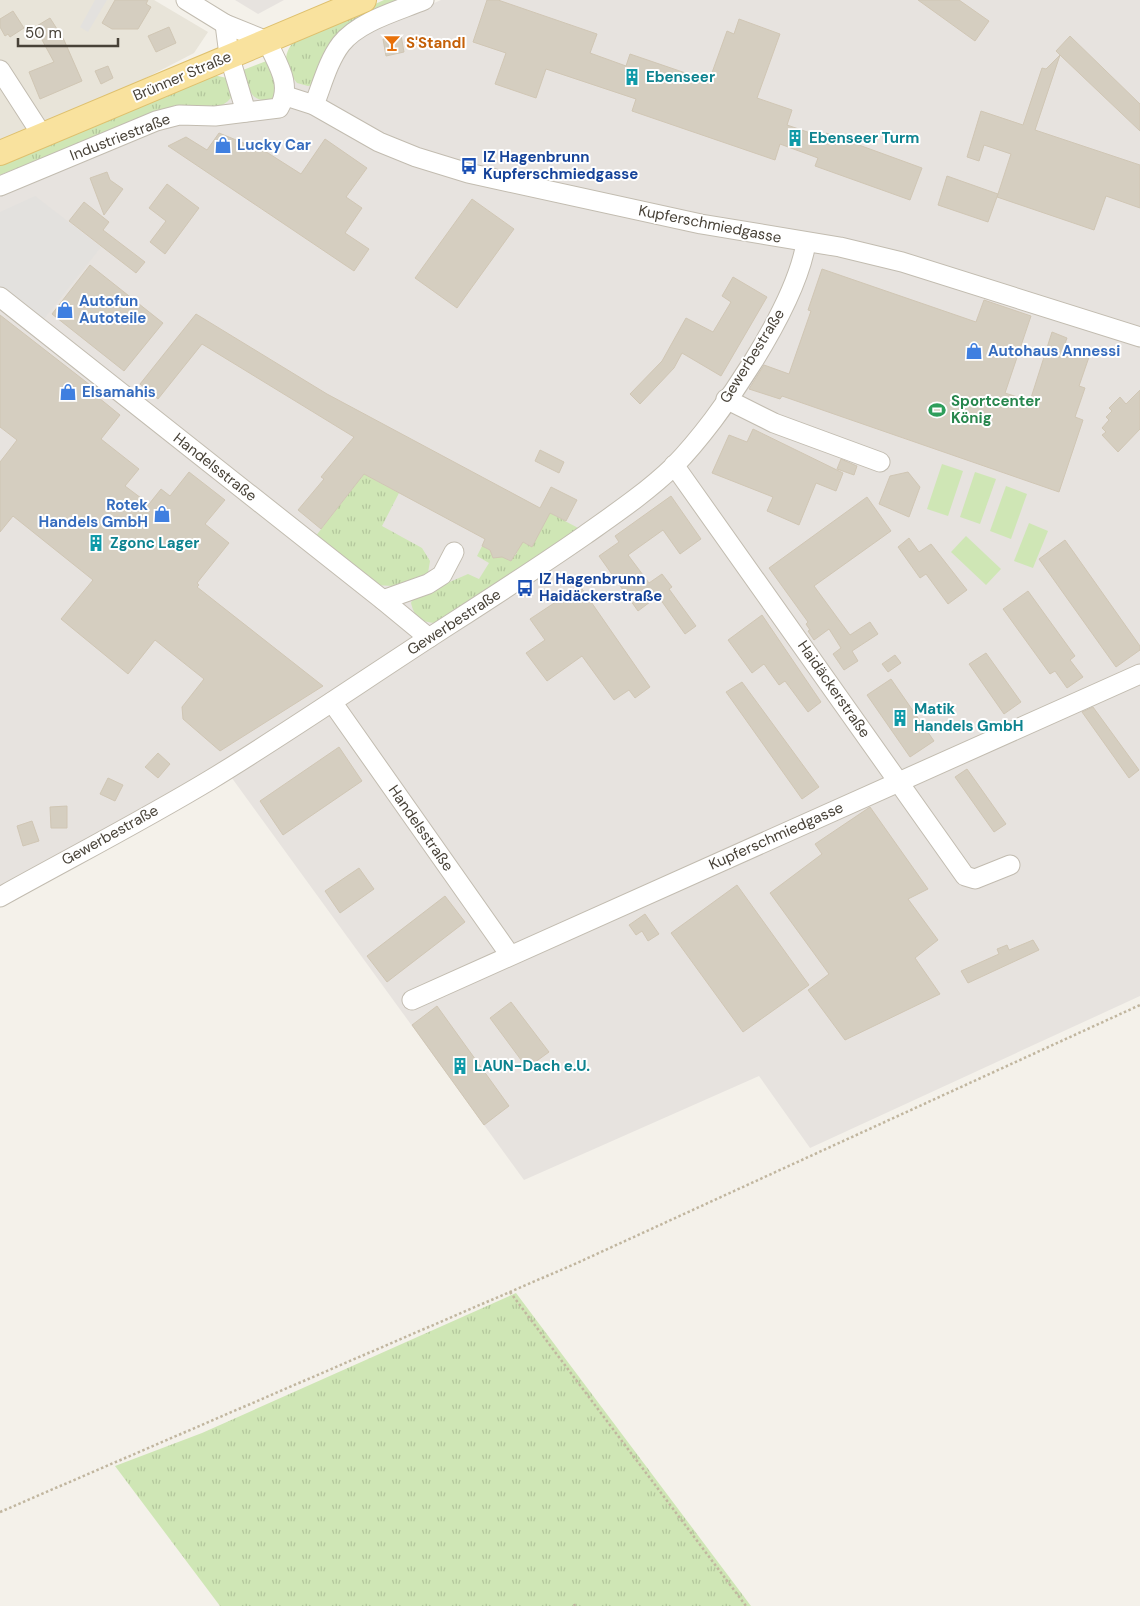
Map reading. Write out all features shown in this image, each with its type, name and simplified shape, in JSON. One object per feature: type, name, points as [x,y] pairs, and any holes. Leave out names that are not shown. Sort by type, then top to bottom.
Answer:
[{"type":"main road","name":"Brünner Straße","points":[[0,153],[229,55],[364,0]]},
{"type":"street","points":[[186,0],[225,24],[267,41],[286,84],[286,96],[280,108],[246,112],[229,55],[225,24]]},
{"type":"street","points":[[314,105],[342,43],[360,28],[424,0]]},
{"type":"street","points":[[0,70],[42,135]]},
{"type":"street","name":"Kupferschmiedgasse","points":[[286,96],[314,105],[379,142],[416,157],[468,173],[702,224],[806,243],[840,247],[902,262],[1140,337]]},
{"type":"street","name":"Industriestraße","points":[[0,186],[156,121],[178,115],[215,116],[246,112]]},
{"type":"street","name":"Gewerbestraße","points":[[0,897],[208,781],[332,702],[617,513],[674,465],[726,399],[768,335],[803,261],[806,243]]},
{"type":"street","name":"Handelsstraße","points":[[0,297],[429,638]]},
{"type":"street","points":[[726,399],[774,423],[880,462]]},
{"type":"street","name":"Haidäckerstraße","points":[[674,465],[899,780],[965,876],[975,879],[1010,865]]},
{"type":"street","points":[[383,600],[428,584],[442,575],[454,552]]},
{"type":"street","name":"Kupferschmiedgasse","points":[[412,1000],[899,780],[1140,674]]},
{"type":"street","name":"Handelsstraße","points":[[332,702],[510,955]]},
{"type":"path","points":[[0,1512],[510,1292],[1140,1005]]},
{"type":"path","points":[[510,1292],[746,1606]]},
{"type":"shaded area","points":[[0,0],[154,0],[208,32],[194,53],[111,96],[0,143]]},
{"type":"shaded area","points":[[95,0],[107,0],[88,32],[80,27]]},
{"type":"shaded area","points":[[235,0],[284,0],[258,14]]},
{"type":"shaded area","points":[[441,0],[1140,0],[1140,996],[810,1148],[759,1076],[524,1180],[221,763],[0,888],[0,193]]},
{"type":"shaded area","points":[[35,196],[101,247],[43,320],[0,286],[0,212]]},
{"type":"green space","points":[[384,0],[405,0],[375,13],[313,85],[308,86],[297,83],[286,62],[288,51],[295,40]]},
{"type":"green space","points":[[269,60],[280,83],[272,100],[264,100],[255,97],[249,89],[243,70]]},
{"type":"green space","points":[[213,75],[227,78],[233,95],[222,105],[200,110],[177,110],[176,105],[0,175],[0,163]]},
{"type":"green space","points":[[942,464],[963,471],[948,516],[927,509]]},
{"type":"green space","points":[[975,472],[996,479],[980,524],[960,517]]},
{"type":"green space","points":[[364,474],[399,493],[382,526],[422,548],[430,561],[428,573],[393,586],[374,585],[315,537]]},
{"type":"green space","points":[[1006,486],[1027,494],[1011,539],[990,531]]},
{"type":"green space","points":[[550,513],[580,529],[435,623],[422,620],[416,615],[411,603],[413,598],[468,574],[479,579],[489,563],[477,556],[482,546],[491,551],[493,558],[501,556],[511,561],[514,555],[516,555],[521,541],[532,547]]},
{"type":"green space","points":[[1029,523],[1048,531],[1033,568],[1014,561]]},
{"type":"green space","points":[[966,536],[1001,569],[986,585],[951,552]]},
{"type":"green space","points":[[516,1293],[751,1606],[220,1606],[115,1466],[202,1433]]},
{"type":"building","points":[[115,0],[148,0],[146,4],[151,7],[138,29],[112,29],[102,23]]},
{"type":"building","name":"Ebenseer","points":[[487,0],[498,0],[597,34],[590,53],[626,66],[630,54],[709,81],[727,31],[734,34],[739,19],[780,34],[757,98],[792,110],[787,125],[825,138],[826,133],[922,168],[910,200],[815,166],[818,158],[780,144],[775,160],[632,111],[636,99],[546,69],[536,98],[495,84],[506,53],[473,42]]},
{"type":"building","points":[[918,0],[959,0],[989,21],[975,41]]},
{"type":"building","points":[[13,11],[24,28],[10,37],[8,34],[5,36],[0,27],[0,19]]},
{"type":"building","points":[[50,18],[64,40],[82,81],[40,99],[29,72],[54,62],[35,27]]},
{"type":"building","points":[[169,27],[176,43],[156,52],[148,36]]},
{"type":"building","points":[[401,35],[404,52],[386,56],[383,39]]},
{"type":"building","points":[[1070,36],[1140,104],[1140,131],[1056,51]]},
{"type":"building","points":[[1060,55],[1035,130],[1140,165],[1140,208],[1106,196],[1094,230],[997,197],[1011,154],[984,145],[979,161],[967,157],[981,111],[1023,125],[1042,68],[1046,69]]},
{"type":"building","points":[[108,66],[113,78],[101,84],[95,71]]},
{"type":"building","points":[[219,133],[268,153],[301,174],[325,139],[367,168],[346,197],[362,208],[345,233],[369,249],[354,271],[168,146],[186,137],[207,150]]},
{"type":"building","points":[[107,172],[110,180],[123,189],[104,215],[90,178]]},
{"type":"building","points":[[947,176],[998,194],[988,222],[938,205]]},
{"type":"building","points":[[167,184],[199,208],[165,254],[150,242],[166,221],[149,208]]},
{"type":"building","points":[[472,199],[514,229],[457,308],[415,278]]},
{"type":"building","points":[[84,202],[109,222],[103,230],[145,262],[136,273],[69,221]]},
{"type":"building","points":[[90,265],[163,323],[124,371],[52,314]]},
{"type":"building","points":[[822,269],[976,322],[984,300],[1031,316],[1005,393],[1030,401],[1052,332],[1067,338],[1063,349],[1089,357],[1079,386],[1085,388],[1075,417],[1083,420],[1059,492],[782,396],[780,399],[749,389],[764,365],[789,374],[811,311],[808,310]]},
{"type":"building","points":[[733,277],[767,297],[721,376],[682,353],[674,368],[640,404],[630,394],[662,361],[686,318],[713,332],[731,302],[722,296]]},
{"type":"building","points":[[196,314],[327,394],[540,508],[551,487],[577,500],[566,521],[550,513],[532,547],[523,542],[511,561],[502,557],[493,558],[490,550],[482,546],[485,539],[364,474],[321,529],[298,510],[324,479],[321,477],[354,437],[202,344],[158,399],[140,384]]},
{"type":"building","points":[[0,315],[90,385],[88,389],[120,415],[101,439],[139,469],[125,486],[149,504],[161,489],[170,496],[189,472],[225,500],[205,524],[229,543],[197,583],[199,585],[197,587],[323,686],[220,751],[183,719],[182,707],[204,679],[155,640],[128,674],[61,619],[93,580],[13,516],[0,532],[0,462],[17,440],[0,427]]},
{"type":"building","points":[[1140,390],[1140,429],[1118,452],[1102,435],[1106,432],[1102,428],[1109,420],[1106,417],[1112,411],[1109,408],[1120,397],[1126,404]]},
{"type":"building","points":[[753,429],[843,473],[836,491],[816,483],[799,525],[767,511],[773,497],[712,473],[729,435],[747,442]]},
{"type":"building","points":[[540,450],[564,462],[559,473],[535,461]]},
{"type":"building","points":[[841,459],[857,466],[854,475],[837,469]]},
{"type":"building","points":[[908,472],[920,487],[909,517],[879,504],[890,476]]},
{"type":"building","points":[[671,496],[701,539],[680,554],[663,530],[628,555],[649,583],[662,574],[672,587],[669,589],[696,626],[685,634],[658,596],[638,611],[599,556],[619,542],[615,536]]},
{"type":"building","points":[[867,497],[891,531],[814,586],[850,635],[870,622],[878,634],[852,651],[858,661],[844,670],[833,654],[841,648],[829,629],[814,640],[808,631],[810,630],[806,624],[808,622],[769,568]]},
{"type":"building","points":[[909,538],[919,552],[931,544],[967,590],[948,604],[926,574],[920,578],[898,547]]},
{"type":"building","points":[[1065,540],[1140,646],[1140,650],[1116,667],[1039,559]]},
{"type":"building","points":[[580,586],[650,687],[635,698],[629,690],[614,700],[582,656],[547,681],[526,653],[545,640],[530,619]]},
{"type":"building","points":[[1028,591],[1075,656],[1070,660],[1083,677],[1067,688],[1055,671],[1050,674],[1003,609]]},
{"type":"building","points":[[762,615],[821,702],[808,712],[785,681],[779,685],[764,664],[752,673],[728,640]]},
{"type":"building","points":[[986,653],[1021,702],[1004,714],[969,664]]},
{"type":"building","points":[[895,655],[901,663],[888,672],[882,664]]},
{"type":"building","name":"Matik Handels GmbH","points":[[891,679],[934,741],[910,757],[867,695]]},
{"type":"building","points":[[742,682],[819,787],[802,799],[726,692]]},
{"type":"building","points":[[1093,707],[1139,770],[1129,778],[1082,712]]},
{"type":"building","points":[[339,747],[362,781],[283,835],[260,801]]},
{"type":"building","points":[[158,753],[170,764],[158,778],[145,767]]},
{"type":"building","points":[[967,769],[1006,824],[994,832],[955,777]]},
{"type":"building","points":[[108,778],[123,785],[115,801],[100,794]]},
{"type":"building","points":[[67,806],[67,828],[51,828],[50,807]]},
{"type":"building","points":[[870,807],[928,889],[908,899],[938,940],[915,958],[940,994],[845,1040],[808,990],[829,974],[770,893],[822,854],[815,844]]},
{"type":"building","points":[[32,821],[39,841],[23,846],[17,826]]},
{"type":"building","points":[[359,868],[374,889],[340,913],[325,891]]},
{"type":"building","points":[[737,885],[809,985],[743,1032],[671,933]]},
{"type":"building","points":[[445,896],[465,922],[387,982],[367,956]]},
{"type":"building","points":[[645,914],[659,934],[648,941],[642,931],[636,935],[629,925]]},
{"type":"building","points":[[1033,940],[1039,950],[968,983],[961,971],[999,954],[997,949],[1007,945],[1009,950]]},
{"type":"building","points":[[511,1002],[549,1052],[527,1068],[490,1018]]},
{"type":"building","name":"LAUN-Dach e.U.","points":[[437,1006],[509,1106],[484,1125],[412,1025]]},
{"type":"place","name":"S'Standl","points":[[392,43]]},
{"type":"place","name":"Ebenseer","points":[[632,77]]},
{"type":"place","name":"Ebenseer Turm","points":[[795,138]]},
{"type":"place","name":"Lucky Car","points":[[223,145]]},
{"type":"place","name":"IZ Hagenbrunn Kupferschmiedgasse","points":[[469,166]]},
{"type":"place","name":"Autofun Autoteile","points":[[65,310]]},
{"type":"place","name":"Autohaus Annessi","points":[[974,351]]},
{"type":"place","name":"Elsamahis","points":[[68,392]]},
{"type":"place","name":"Sportcenter König","points":[[937,410]]},
{"type":"place","name":"Rotek Handels GmbH","points":[[162,514]]},
{"type":"place","name":"Zgonc Lager","points":[[96,543]]},
{"type":"place","name":"IZ Hagenbrunn Haidäckerstraße","points":[[525,588]]},
{"type":"place","name":"Matik Handels GmbH","points":[[900,718]]},
{"type":"place","name":"LAUN-Dach e.U.","points":[[460,1066]]}]
